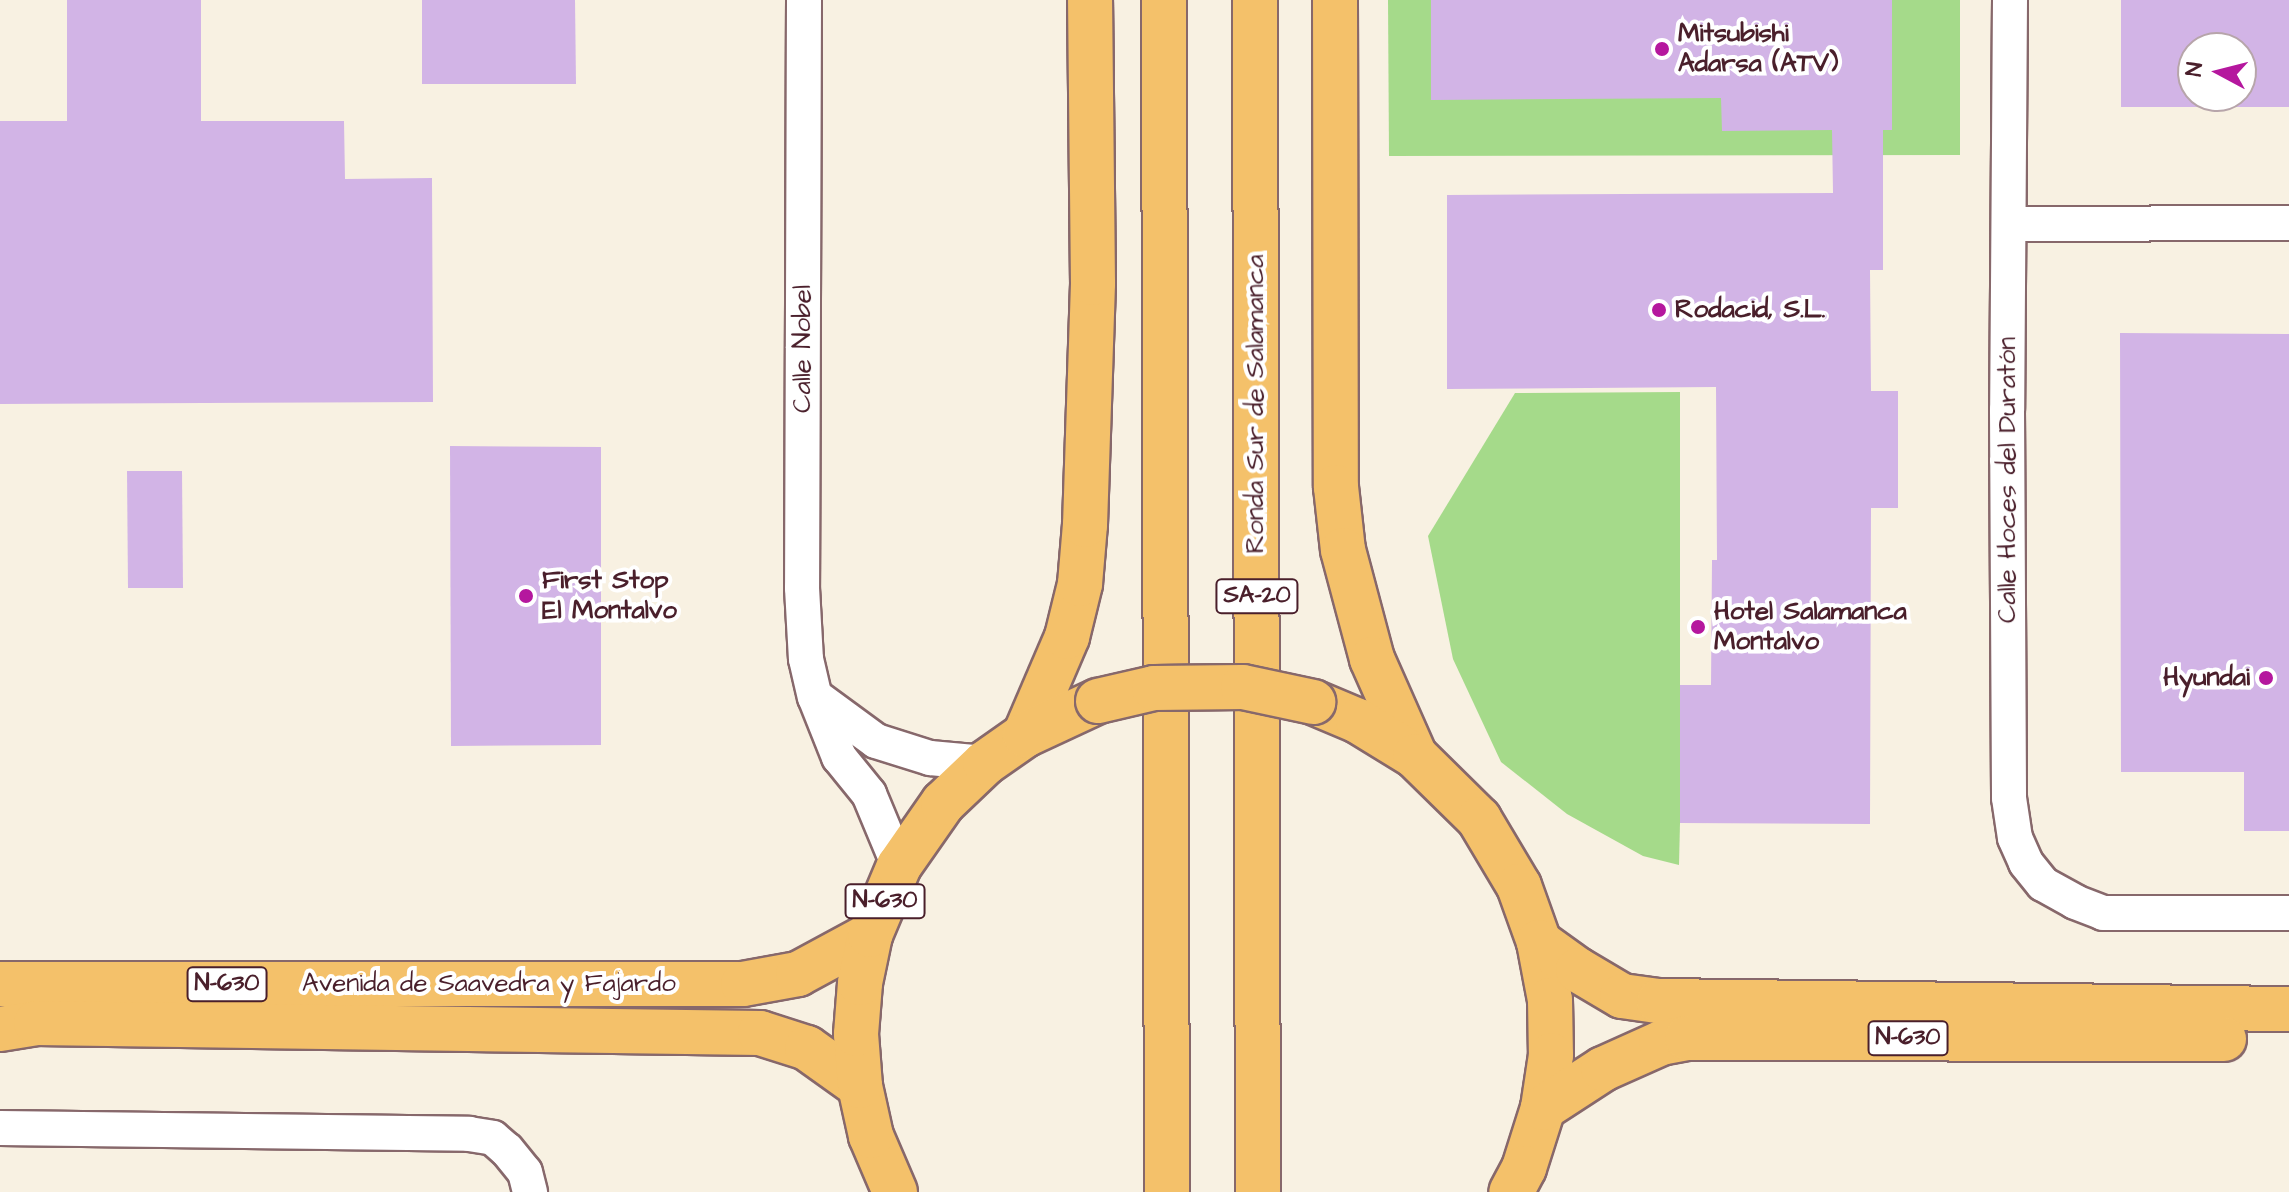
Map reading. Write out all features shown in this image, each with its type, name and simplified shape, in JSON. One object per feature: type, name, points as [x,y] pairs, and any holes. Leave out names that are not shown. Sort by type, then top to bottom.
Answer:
[{"type":"highway","points":[[1025,735],[1067,637],[1080,584],[1085,525],[1093,283],[1090,0]]},
{"type":"highway","points":[[1164,0],[1167,1192]]},
{"type":"highway","name":"Ronda Sur de Salamanca","points":[[1255,0],[1258,1192]]},
{"type":"highway","points":[[1335,0],[1336,487],[1343,550],[1372,659],[1415,756]]},
{"type":"highway","name":"N-630","points":[[895,1192],[871,1136],[860,1086],[857,1022],[860,983],[870,935],[899,866],[943,803],[985,763],[1025,735],[1098,701],[1154,688],[1243,687],[1313,702],[1358,721],[1415,756],[1479,819],[1519,886],[1539,942],[1550,1000],[1551,1055],[1543,1108],[1524,1168],[1511,1192]]},
{"type":"highway","name":"Avenida de Saavedra y Fajardo","points":[[0,984],[743,984],[798,974],[870,935]]},
{"type":"highway","name":"N-630","points":[[1539,942],[1622,996],[1659,1001],[2289,1009]]},
{"type":"highway","name":"Avenida de Saavedra y Fajardo","points":[[0,1029],[36,1023],[760,1033],[807,1048],[860,1086]]},
{"type":"highway","name":"N-630","points":[[1543,1108],[1603,1069],[1661,1043],[1687,1038],[2289,1039]]},
{"type":"street","name":"Calle Nobel","points":[[804,0],[802,588],[806,659],[815,697],[839,757],[869,794],[899,866]]},
{"type":"street","name":"Calle Hoces del Duratón","points":[[2010,0],[2007,410],[2010,817],[2026,863],[2043,884],[2103,913],[2289,913]]},
{"type":"street","points":[[2010,224],[2289,223]]},
{"type":"street","points":[[815,697],[876,741],[930,758],[985,763]]},
{"type":"street","points":[[0,1128],[469,1134],[493,1138],[507,1150],[525,1172],[530,1192]]},
{"type":"green space","points":[[1388,0],[1960,0],[1960,155],[1389,156]]},
{"type":"green space","points":[[1680,392],[1679,865],[1643,856],[1567,814],[1501,762],[1453,659],[1428,536],[1515,393]]},
{"type":"building","points":[[67,0],[201,0],[201,121],[344,121],[345,179],[432,178],[433,402],[0,404],[0,121],[67,121]]},
{"type":"building","points":[[422,0],[575,0],[576,84],[422,84]]},
{"type":"building","points":[[1431,0],[1892,0],[1892,130],[1883,130],[1883,270],[1870,270],[1871,391],[1898,391],[1898,508],[1871,508],[1870,824],[1680,823],[1680,685],[1711,685],[1712,560],[1717,560],[1716,387],[1447,389],[1447,195],[1833,193],[1832,130],[1722,131],[1721,98],[1431,100]]},
{"type":"building","points":[[2121,0],[2289,0],[2289,107],[2257,107],[2257,32],[2177,32],[2177,107],[2121,107]]},
{"type":"building","points":[[2120,333],[2289,334],[2289,831],[2244,831],[2244,772],[2121,772]]},
{"type":"building","name":"First Stop El Montalvo","points":[[450,446],[601,447],[601,745],[451,746]]},
{"type":"building","points":[[127,471],[182,471],[183,588],[128,588]]},
{"type":"place","name":"Mitsubishi Adarsa (ATV)","points":[[1662,49]]},
{"type":"place","name":"Rodacid, S.L.","points":[[1659,310]]},
{"type":"place","name":"First Stop El Montalvo","points":[[526,596]]},
{"type":"place","name":"Hotel Salamanca Montalvo","points":[[1698,627]]},
{"type":"place","name":"Hyundai","points":[[2266,678]]}]
